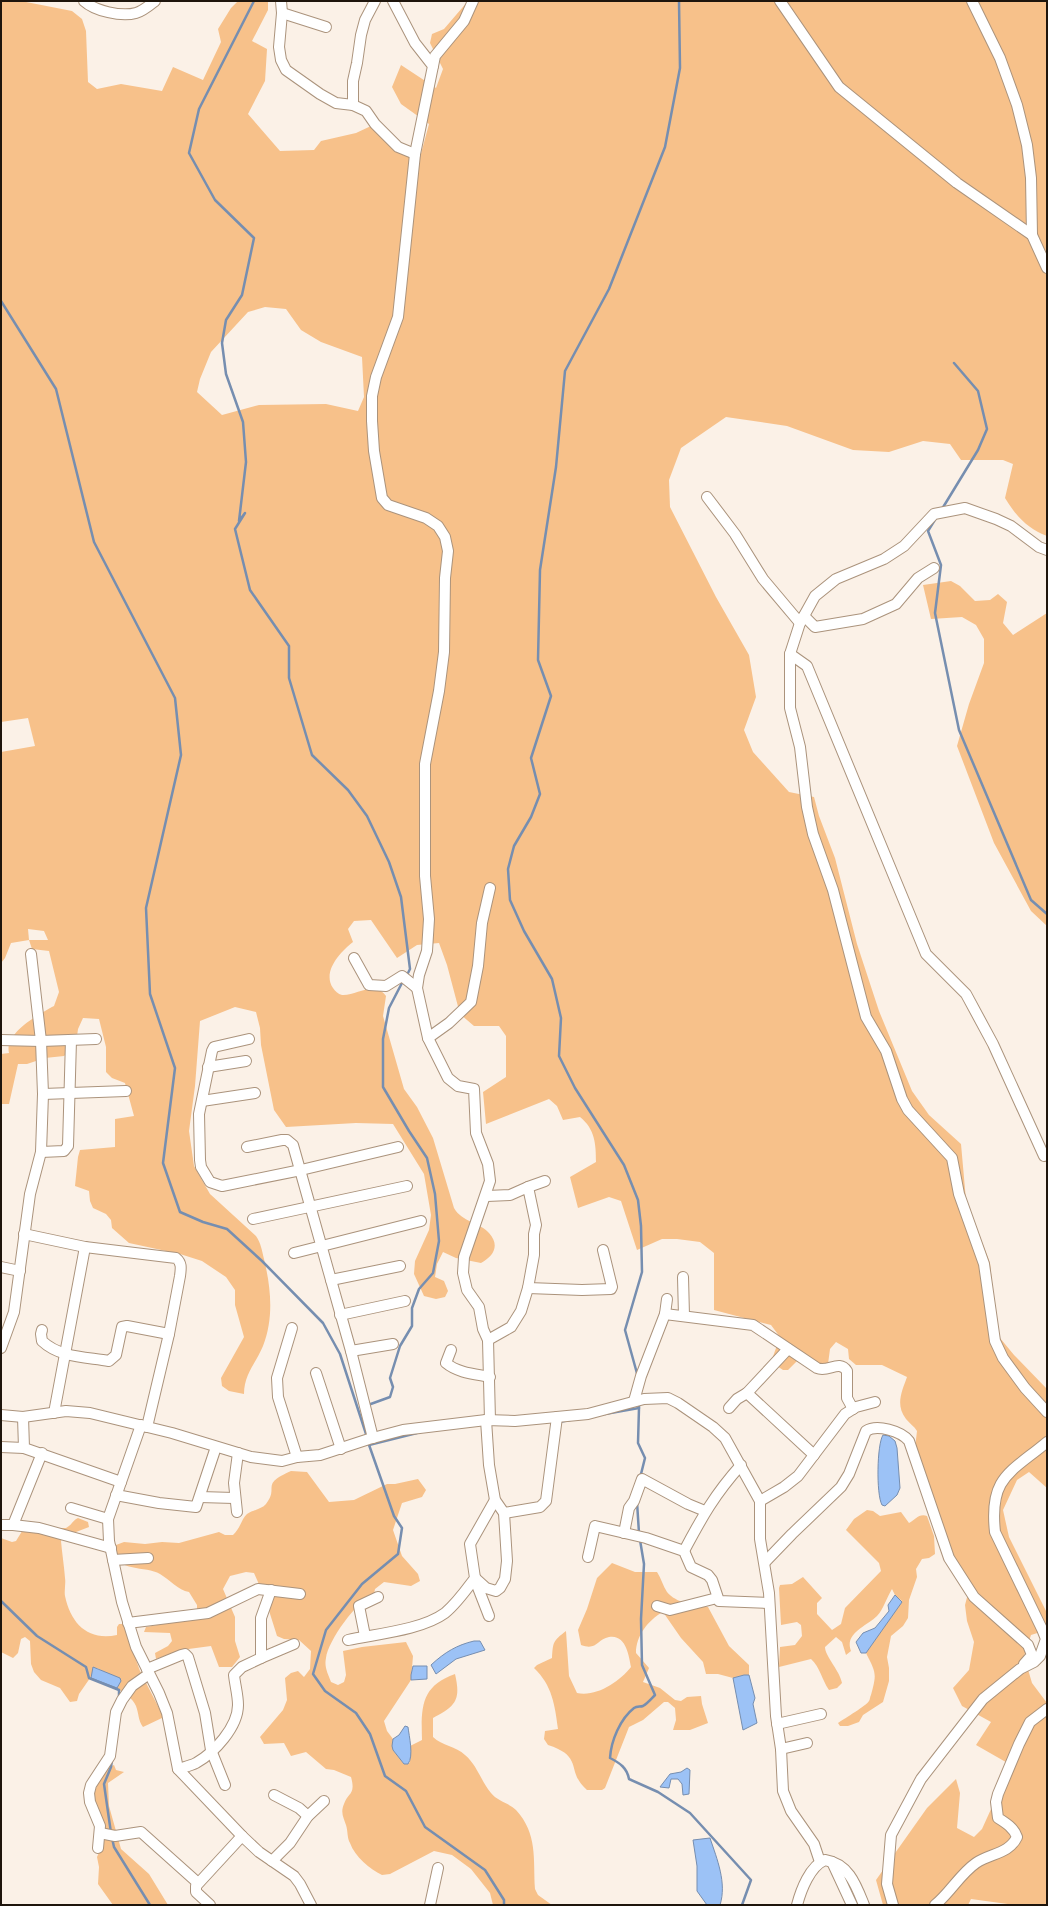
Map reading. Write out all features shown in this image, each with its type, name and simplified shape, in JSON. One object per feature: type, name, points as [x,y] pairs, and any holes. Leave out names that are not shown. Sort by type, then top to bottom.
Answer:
[{"type":"street","points":[[84,1],[90,7],[106,12],[136,13],[155,1]]},
{"type":"street","points":[[281,1],[282,13],[279,46],[283,66],[320,94],[336,103],[353,105],[366,110],[375,124],[398,147],[415,154]]},
{"type":"street","points":[[353,105],[353,81],[361,35],[365,20],[375,1]]},
{"type":"street","points":[[393,1],[415,43],[433,66]]},
{"type":"street","points":[[473,1],[464,21],[435,56],[415,154],[398,317],[376,377],[372,396],[372,421],[382,498],[388,504],[426,518],[438,526],[446,537],[448,551],[445,578],[444,652],[439,691],[425,764],[425,876],[429,918],[427,951],[419,975],[417,988],[428,1038],[448,1078],[458,1086],[474,1089],[476,1133],[490,1173],[486,1196],[464,1257],[463,1274],[467,1290],[479,1306],[483,1329],[488,1340],[490,1377],[487,1422],[489,1465],[495,1500],[504,1513],[507,1569],[502,1585],[498,1590],[494,1591],[486,1588],[475,1578]]},
{"type":"street","points":[[780,1],[839,87],[957,183],[1032,235]]},
{"type":"street","points":[[972,1],[1000,58],[1017,105],[1027,145],[1031,178],[1032,235],[1047,268]]},
{"type":"street","points":[[282,13],[326,27]]},
{"type":"street","points":[[707,497],[735,534],[762,579],[802,620],[816,627],[863,619],[896,604],[918,578],[934,568]]},
{"type":"street","points":[[1047,550],[1039,547],[1011,526],[965,508],[948,510],[934,514],[904,546],[884,559],[836,579],[815,596],[802,620],[790,654],[790,708],[800,748],[807,806],[813,834],[833,890],[866,1017],[886,1051],[902,1099],[908,1110],[952,1158],[959,1194],[984,1264],[995,1341],[1003,1358],[1025,1388],[1047,1412]]},
{"type":"street","points":[[790,654],[807,666],[926,954],[966,994],[993,1044],[1044,1156]]},
{"type":"street","points":[[428,1038],[449,1023],[471,1002],[478,966],[482,923],[490,888]]},
{"type":"street","points":[[1,1348],[14,1312],[24,1234],[34,1178],[41,1152],[43,1094],[41,1041],[31,954]]},
{"type":"street","points":[[354,958],[369,985],[386,986],[406,978],[417,988]]},
{"type":"street","points":[[1,1040],[41,1041],[96,1039]]},
{"type":"street","points":[[249,1039],[214,1047],[208,1067],[200,1114],[200,1160],[201,1167],[210,1182],[222,1186],[398,1148]]},
{"type":"street","points":[[41,1152],[64,1151],[68,1146],[71,1093],[71,1040]]},
{"type":"street","points":[[208,1067],[246,1060]]},
{"type":"street","points":[[43,1094],[126,1091]]},
{"type":"street","points":[[202,1101],[255,1093]]},
{"type":"street","points":[[247,1146],[287,1140],[293,1145],[351,1351],[365,1407],[369,1439]]},
{"type":"street","points":[[486,1196],[510,1195],[545,1181]]},
{"type":"street","points":[[253,1219],[407,1186]]},
{"type":"street","points":[[488,1340],[512,1327],[521,1311],[528,1288],[536,1225],[528,1187]]},
{"type":"street","points":[[294,1253],[421,1221]]},
{"type":"street","points":[[24,1234],[85,1247],[176,1258],[179,1261],[181,1266],[180,1276],[169,1334],[144,1426],[121,1482],[108,1519],[107,1528],[111,1548],[128,1623],[136,1647],[167,1713],[178,1769],[190,1784],[242,1836],[272,1861],[294,1876],[311,1905]]},
{"type":"street","points":[[54,1413],[85,1247]]},
{"type":"street","points":[[528,1288],[582,1290],[611,1289],[603,1250]]},
{"type":"street","points":[[331,1280],[400,1266]]},
{"type":"street","points":[[1,1267],[20,1271]]},
{"type":"street","points":[[683,1277],[684,1316]]},
{"type":"street","points":[[638,1400],[640,1380],[665,1314],[667,1299]]},
{"type":"street","points":[[340,1315],[405,1301]]},
{"type":"street","points":[[665,1314],[753,1325],[760,1328],[788,1349],[822,1370],[838,1366],[846,1369],[848,1378],[847,1398],[853,1409]]},
{"type":"street","points":[[42,1330],[40,1334],[42,1341],[65,1354],[109,1361],[116,1355],[122,1327],[127,1326],[169,1334]]},
{"type":"street","points":[[292,1328],[277,1378],[278,1397],[297,1457]]},
{"type":"street","points":[[351,1351],[393,1344]]},
{"type":"street","points":[[729,1408],[737,1399],[747,1393],[788,1349]]},
{"type":"street","points":[[451,1350],[446,1363],[450,1366],[462,1372],[490,1377]]},
{"type":"street","points":[[316,1372],[341,1449]]},
{"type":"street","points":[[747,1393],[814,1455]]},
{"type":"street","points":[[1,1415],[23,1417],[66,1411],[90,1413],[144,1426],[238,1453],[282,1461],[297,1457],[320,1455],[403,1430],[487,1422],[557,1421],[638,1400],[668,1398],[678,1403],[704,1420],[725,1438],[760,1501],[760,1539],[770,1603],[777,1724],[781,1749],[783,1791],[786,1802],[814,1844],[820,1862]]},
{"type":"street","points":[[760,1501],[784,1487],[798,1476],[845,1414],[853,1409],[875,1402]]},
{"type":"street","points":[[23,1417],[24,1448]]},
{"type":"street","points":[[504,1513],[540,1507],[546,1501],[557,1421]]},
{"type":"street","points":[[764,1562],[842,1487],[849,1474],[866,1431],[871,1428],[878,1428],[900,1434],[909,1441],[949,1558],[974,1597],[1028,1645],[1032,1655],[1020,1669],[983,1699],[921,1779],[891,1835],[887,1884],[893,1905]]},
{"type":"street","points":[[1020,1669],[1034,1662],[1040,1656],[1046,1638],[995,1532],[993,1515],[994,1499],[1002,1481],[1047,1442]]},
{"type":"street","points":[[116,1495],[194,1508],[197,1506],[216,1446]]},
{"type":"street","points":[[1,1447],[24,1448],[42,1453],[121,1482]]},
{"type":"street","points":[[13,1525],[42,1453]]},
{"type":"street","points":[[237,1512],[234,1498],[234,1472],[238,1453]]},
{"type":"street","points":[[684,1551],[705,1511],[724,1483],[741,1466]]},
{"type":"street","points":[[627,1534],[629,1508],[634,1501],[640,1481],[644,1479],[688,1504],[705,1511]]},
{"type":"street","points":[[200,1497],[234,1498]]},
{"type":"street","points":[[489,1616],[475,1578],[470,1544],[495,1500]]},
{"type":"street","points":[[71,1508],[108,1519]]},
{"type":"street","points":[[1,1525],[39,1528],[111,1548]]},
{"type":"street","points":[[588,1557],[594,1527],[646,1538],[684,1551],[691,1567],[708,1575],[712,1580],[719,1601],[770,1603]]},
{"type":"street","points":[[114,1560],[148,1558]]},
{"type":"street","points":[[348,1640],[413,1626],[438,1617],[458,1599],[475,1578]]},
{"type":"street","points":[[128,1623],[208,1613],[254,1591],[271,1590],[300,1594]]},
{"type":"street","points":[[261,1658],[261,1618],[271,1590]]},
{"type":"street","points":[[365,1636],[359,1606],[378,1597]]},
{"type":"street","points":[[657,1606],[670,1610],[717,1598]]},
{"type":"street","points":[[178,1769],[195,1763],[211,1750],[231,1728],[237,1714],[238,1704],[234,1675],[242,1667],[294,1644]]},
{"type":"street","points":[[108,1835],[90,1802],[89,1793],[91,1785],[110,1756],[116,1712],[132,1686],[148,1672],[184,1654],[188,1657],[205,1713],[211,1750],[225,1784]]},
{"type":"street","points":[[935,1905],[975,1863],[987,1856],[1010,1848],[1015,1843],[1017,1837],[1012,1828],[998,1818],[996,1802],[1003,1780],[1025,1731],[1030,1722],[1047,1709]]},
{"type":"street","points":[[777,1724],[821,1714]]},
{"type":"street","points":[[781,1749],[807,1743]]},
{"type":"street","points":[[274,1795],[299,1808],[308,1816]]},
{"type":"street","points":[[272,1861],[290,1843],[308,1816],[324,1801]]},
{"type":"street","points":[[98,1848],[108,1835],[141,1832],[198,1883]]},
{"type":"street","points":[[210,1905],[196,1892],[198,1883],[242,1836]]},
{"type":"street","points":[[797,1905],[805,1884],[815,1866],[825,1860],[832,1862],[849,1873],[864,1905]]},
{"type":"street","points":[[832,1862],[852,1905]]},
{"type":"street","points":[[430,1905],[438,1868]]},
{"type":"shaded area","points":[[1,1],[21,1],[72,11],[82,19],[86,31],[88,82],[97,89],[121,84],[162,91],[173,67],[203,80],[221,42],[218,29],[231,8],[238,1],[268,1],[268,10],[252,41],[267,49],[265,81],[248,114],[280,151],[314,150],[321,141],[356,133],[371,126],[393,146],[419,161],[429,124],[401,104],[392,87],[401,65],[436,88],[443,69],[430,43],[432,34],[444,29],[468,1],[1047,1],[1047,536],[1023,521],[1005,498],[1013,464],[1003,460],[961,460],[950,444],[923,441],[889,452],[853,450],[787,426],[726,417],[681,448],[669,480],[670,507],[716,597],[749,655],[756,697],[744,730],[753,752],[789,792],[814,797],[819,816],[835,858],[857,944],[879,1011],[912,1091],[929,1115],[961,1144],[966,1200],[990,1263],[995,1311],[1000,1338],[1014,1355],[1047,1389],[1047,1488],[1029,1472],[1017,1480],[1003,1510],[1009,1537],[1047,1613],[1047,1630],[1031,1635],[1024,1656],[1032,1683],[1047,1703],[1047,1905],[1015,1905],[971,1899],[968,1905],[883,1905],[876,1880],[927,1808],[956,1779],[960,1793],[957,1828],[974,1837],[982,1829],[1011,1765],[976,1745],[991,1722],[962,1706],[953,1688],[969,1670],[974,1642],[967,1621],[965,1605],[970,1586],[951,1551],[926,1474],[915,1448],[917,1431],[906,1419],[901,1408],[900,1398],[907,1377],[882,1365],[856,1365],[849,1359],[848,1349],[836,1342],[830,1349],[828,1364],[822,1368],[810,1370],[798,1360],[788,1370],[783,1370],[771,1362],[780,1337],[771,1325],[714,1310],[714,1253],[700,1242],[677,1239],[662,1239],[637,1250],[621,1201],[609,1197],[578,1208],[570,1177],[596,1162],[594,1137],[589,1127],[580,1117],[563,1120],[557,1106],[549,1099],[486,1124],[483,1092],[506,1077],[506,1036],[499,1026],[474,1026],[460,1014],[447,965],[439,943],[417,945],[397,958],[371,920],[354,921],[348,929],[353,942],[343,951],[334,963],[331,969],[330,982],[333,988],[342,995],[376,989],[381,991],[386,996],[383,1016],[404,1089],[417,1107],[433,1138],[454,1208],[461,1216],[485,1229],[489,1233],[494,1242],[494,1250],[486,1260],[481,1263],[456,1258],[443,1252],[437,1264],[435,1277],[444,1281],[448,1291],[445,1297],[436,1299],[424,1296],[414,1274],[415,1261],[429,1230],[431,1215],[424,1174],[393,1124],[356,1123],[286,1127],[274,1110],[256,1012],[235,1007],[200,1021],[195,1086],[189,1131],[194,1166],[210,1194],[258,1239],[264,1259],[270,1292],[269,1325],[263,1346],[246,1380],[244,1394],[229,1391],[222,1386],[221,1378],[244,1337],[235,1305],[235,1290],[226,1277],[202,1261],[180,1254],[129,1243],[112,1228],[111,1220],[106,1214],[93,1208],[90,1201],[89,1191],[75,1186],[80,1150],[115,1147],[115,1119],[134,1116],[125,1083],[112,1078],[106,1072],[106,1047],[99,1019],[83,1018],[78,1029],[76,1044],[64,1056],[45,1058],[27,1064],[18,1064],[9,1104],[1,1104],[1,1054],[9,1053],[9,1046],[17,1031],[32,1019],[54,1006],[59,992],[49,951],[32,949],[29,940],[11,943],[5,958],[1,963],[1,752],[35,746],[28,718],[1,722]],"holes":[[[265,307],[286,309],[301,330],[321,342],[362,357],[364,397],[358,411],[326,404],[259,405],[222,415],[197,392],[200,379],[211,352],[248,312]],[[28,929],[44,931],[48,940],[29,940]]]},
{"type":"shaded area","points":[[951,581],[960,586],[975,601],[990,600],[998,594],[1007,602],[1003,623],[1013,635],[1047,613],[1047,926],[1031,911],[994,843],[957,746],[969,704],[984,663],[984,639],[976,625],[962,617],[931,619],[923,585]]},
{"type":"shaded area","points":[[291,1471],[307,1472],[329,1502],[354,1500],[387,1484],[395,1484],[418,1479],[426,1490],[422,1497],[402,1503],[393,1530],[402,1556],[418,1574],[420,1581],[411,1586],[384,1582],[375,1589],[374,1594],[367,1598],[352,1612],[332,1642],[326,1661],[327,1670],[331,1682],[338,1685],[344,1682],[346,1675],[343,1651],[362,1647],[406,1642],[413,1656],[411,1680],[384,1721],[387,1731],[393,1739],[393,1750],[404,1764],[408,1764],[410,1762],[410,1746],[422,1740],[423,1708],[429,1691],[444,1679],[455,1674],[457,1696],[452,1706],[433,1718],[433,1737],[465,1755],[473,1763],[491,1793],[496,1798],[516,1810],[523,1819],[528,1828],[533,1847],[535,1889],[538,1895],[552,1905],[493,1905],[490,1893],[471,1869],[452,1855],[434,1851],[390,1874],[382,1875],[359,1858],[349,1841],[347,1827],[342,1813],[343,1807],[353,1787],[351,1777],[334,1770],[326,1769],[306,1752],[291,1756],[284,1743],[264,1744],[260,1737],[283,1710],[287,1700],[285,1678],[291,1673],[298,1671],[304,1677],[310,1669],[311,1651],[299,1640],[284,1639],[277,1636],[265,1598],[254,1573],[246,1572],[230,1576],[223,1589],[235,1617],[235,1641],[240,1657],[232,1667],[219,1667],[211,1646],[181,1650],[156,1659],[155,1653],[168,1646],[172,1641],[170,1633],[144,1632],[146,1627],[197,1616],[197,1605],[189,1592],[178,1587],[160,1574],[154,1571],[124,1565],[116,1554],[116,1545],[124,1542],[145,1544],[162,1542],[179,1543],[219,1532],[225,1535],[233,1535],[247,1514],[266,1504],[270,1498],[273,1483],[281,1476]]},
{"type":"shaded area","points":[[867,1510],[873,1511],[880,1516],[901,1512],[909,1523],[919,1516],[927,1516],[934,1536],[935,1554],[929,1558],[922,1559],[916,1569],[917,1577],[909,1600],[908,1618],[903,1626],[891,1636],[887,1657],[889,1681],[883,1702],[863,1715],[859,1722],[848,1726],[840,1726],[838,1723],[860,1709],[869,1700],[875,1677],[874,1669],[866,1653],[902,1601],[895,1595],[892,1589],[877,1616],[858,1630],[851,1639],[851,1651],[846,1655],[842,1642],[836,1637],[825,1647],[827,1655],[841,1678],[842,1683],[837,1688],[829,1690],[817,1666],[811,1659],[779,1667],[780,1647],[795,1645],[802,1636],[801,1625],[797,1622],[781,1625],[779,1588],[780,1585],[792,1584],[803,1577],[822,1598],[817,1603],[817,1614],[832,1630],[841,1624],[845,1608],[881,1571],[879,1563],[846,1530],[854,1519]]},
{"type":"shaded area","points":[[78,1518],[88,1522],[89,1527],[63,1537],[61,1541],[65,1596],[68,1606],[76,1622],[89,1633],[107,1636],[117,1635],[117,1627],[119,1624],[123,1624],[140,1671],[162,1714],[162,1718],[143,1727],[140,1722],[135,1703],[117,1688],[121,1681],[97,1668],[79,1694],[77,1701],[70,1702],[60,1688],[41,1680],[34,1672],[31,1664],[30,1641],[25,1637],[21,1639],[18,1653],[13,1658],[1,1652],[1,1538],[12,1542],[16,1541],[24,1528],[66,1528]]},
{"type":"shaded area","points":[[612,1563],[635,1572],[657,1572],[667,1592],[675,1599],[697,1606],[708,1607],[729,1646],[749,1665],[749,1675],[733,1678],[718,1674],[706,1674],[703,1662],[681,1638],[663,1612],[652,1619],[644,1629],[638,1641],[636,1653],[649,1668],[643,1682],[660,1688],[675,1700],[681,1701],[687,1697],[701,1696],[708,1723],[690,1730],[673,1730],[676,1720],[675,1708],[668,1702],[664,1702],[643,1720],[629,1727],[605,1788],[602,1790],[587,1790],[577,1777],[571,1760],[567,1754],[548,1745],[544,1739],[545,1731],[558,1729],[557,1720],[549,1688],[534,1668],[552,1658],[554,1642],[566,1631],[569,1676],[577,1693],[592,1693],[607,1687],[626,1673],[631,1667],[626,1647],[619,1639],[615,1637],[605,1638],[594,1646],[590,1647],[581,1645],[578,1630],[587,1609],[597,1578]]},
{"type":"shaded area","points":[[114,1765],[116,1770],[124,1772],[108,1783],[109,1806],[121,1849],[149,1874],[168,1905],[113,1905],[98,1884],[99,1867],[97,1857],[101,1848],[102,1819],[93,1798],[102,1770]]},
{"type":"water","points":[[883,1435],[889,1436],[895,1441],[897,1448],[900,1488],[897,1495],[885,1506],[882,1505],[880,1499],[878,1480],[879,1448]]},
{"type":"water","points":[[895,1595],[902,1602],[866,1653],[861,1653],[856,1642],[863,1633],[875,1628],[889,1611],[888,1605]]},
{"type":"water","points":[[474,1641],[480,1641],[485,1650],[456,1659],[436,1674],[431,1665],[436,1660],[457,1647]]},
{"type":"water","points":[[413,1666],[427,1666],[427,1679],[411,1680]]},
{"type":"water","points":[[93,1667],[120,1678],[121,1681],[117,1688],[91,1678]]},
{"type":"water","points":[[749,1675],[755,1698],[753,1704],[757,1723],[743,1730],[733,1678]]},
{"type":"water","points":[[405,1726],[408,1727],[411,1746],[411,1756],[408,1764],[404,1764],[393,1750],[392,1746],[393,1739],[399,1735]]},
{"type":"water","points":[[687,1768],[690,1770],[689,1794],[683,1795],[682,1784],[678,1779],[671,1779],[669,1788],[660,1787],[670,1774],[681,1772]]},
{"type":"water","points":[[710,1838],[722,1880],[722,1897],[720,1905],[707,1905],[697,1891],[697,1866],[693,1840]]},
{"type":"waterway","points":[[254,1],[199,109],[189,153],[215,200],[254,238],[242,295],[226,320],[222,343],[226,374],[243,422],[246,462],[239,521],[245,513],[235,529],[250,590],[289,646],[289,678],[312,755],[348,790],[367,816],[389,862],[401,897],[410,969],[406,977]]},
{"type":"waterway","points":[[638,1377],[625,1330],[642,1272],[641,1226],[638,1200],[624,1165],[575,1088],[559,1056],[561,1018],[552,979],[524,931],[510,900],[508,869],[514,846],[531,817],[540,794],[531,758],[551,696],[538,660],[540,570],[556,467],[565,371],[609,289],[665,147],[680,68],[679,1]]},
{"type":"waterway","points":[[1,301],[56,389],[94,542],[175,698],[181,755],[146,908],[150,994],[175,1068],[163,1163],[180,1212],[203,1222],[227,1229],[262,1261],[323,1323],[340,1354],[367,1437]]},
{"type":"waterway","points":[[942,509],[978,450],[987,429],[978,391],[954,363]]},
{"type":"waterway","points":[[936,518],[928,531],[941,565],[935,613],[959,730],[1031,900],[1047,914]]},
{"type":"waterway","points":[[368,1405],[390,1397],[393,1387],[390,1378],[400,1346],[412,1326],[412,1308],[419,1289],[433,1273],[439,1241],[435,1194],[427,1158],[383,1087],[383,1039],[389,1008],[403,981]]},
{"type":"waterway","points":[[605,1414],[639,1408],[639,1404]]},
{"type":"waterway","points":[[639,1408],[638,1443],[645,1458],[641,1474],[643,1477]]},
{"type":"waterway","points":[[559,1422],[570,1420]]},
{"type":"waterway","points":[[369,1445],[417,1433]]},
{"type":"waterway","points":[[368,1442],[394,1516],[402,1528],[398,1554],[362,1584],[326,1630],[313,1674],[325,1691],[356,1713],[370,1734],[385,1776],[406,1791],[425,1827],[485,1870],[504,1900],[504,1905]]},
{"type":"waterway","points":[[637,1502],[639,1533]]},
{"type":"waterway","points":[[640,1540],[644,1564],[641,1619],[642,1665],[655,1695],[643,1706],[634,1708],[624,1718],[614,1738],[610,1758],[622,1766],[627,1772],[629,1779],[658,1792],[690,1813],[751,1880],[742,1905]]},
{"type":"waterway","points":[[1,1601],[37,1636],[86,1667],[89,1678],[119,1690],[119,1698]]},
{"type":"waterway","points":[[111,1833],[104,1784],[111,1767],[112,1760]]},
{"type":"waterway","points":[[112,1838],[114,1847],[150,1905]]}]
